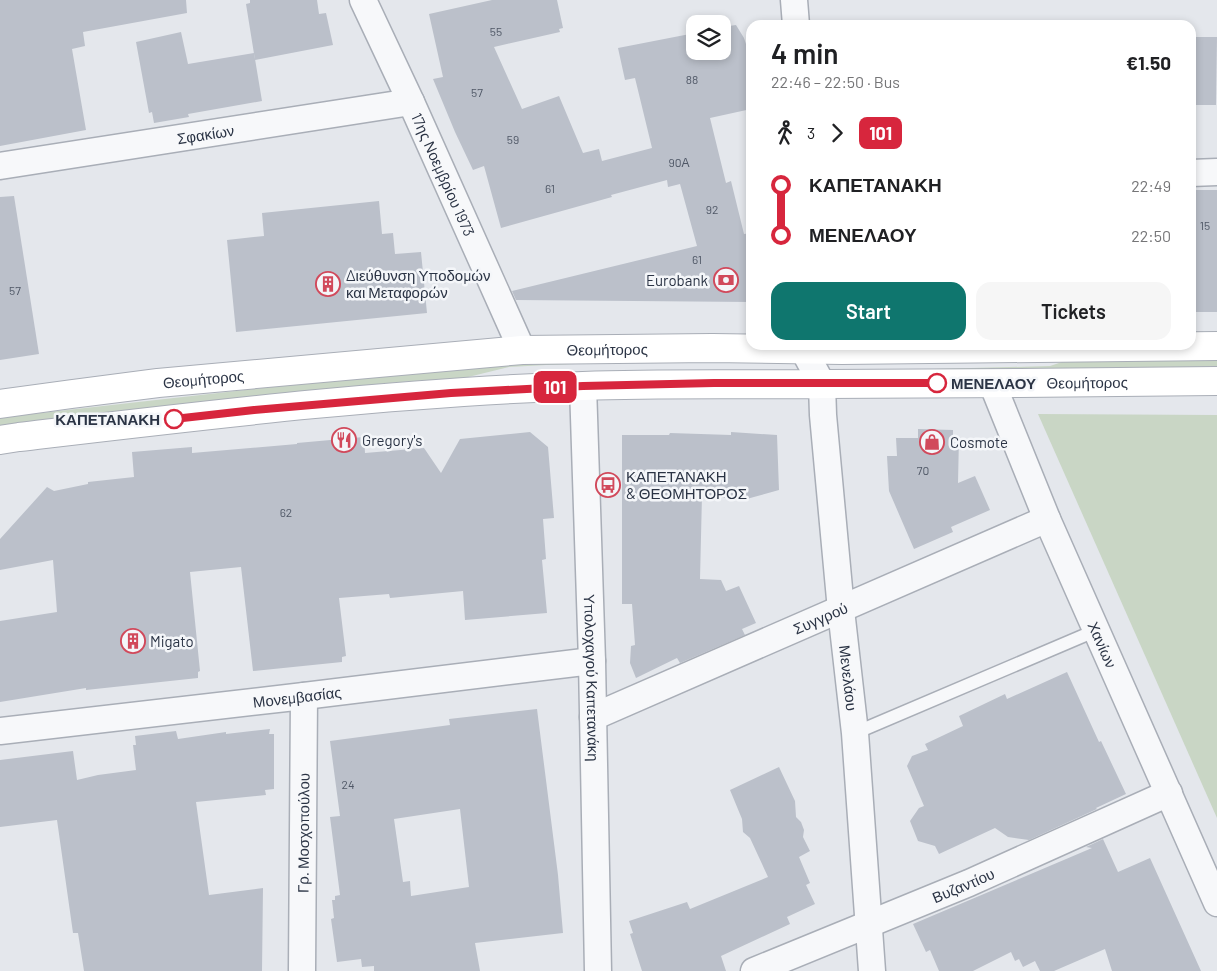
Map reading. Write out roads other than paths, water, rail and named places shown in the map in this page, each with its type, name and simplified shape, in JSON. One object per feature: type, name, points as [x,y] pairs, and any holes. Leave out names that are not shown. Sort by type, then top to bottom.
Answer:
[{"type":"street","name":"17ης Νοεμβρίου 1973","points":[[363,0],[411,102],[522,350]]},
{"type":"street","name":"Σφακίων","points":[[0,166],[411,102]]},
{"type":"street","points":[[1196,172],[1217,172]]},
{"type":"street","name":"Θεομήτορος","points":[[1196,346],[1217,346]]},
{"type":"street","name":"Θεομήτορος","points":[[0,404],[158,384],[522,350],[746,348]]},
{"type":"street","points":[[804,350],[822,384]]},
{"type":"street","points":[[822,384],[841,350]]},
{"type":"street","name":"Θεομήτορος","points":[[0,440],[254,410],[451,393],[583,386],[714,383],[1217,381]]},
{"type":"street","name":"Χανίων","points":[[992,383],[1047,519],[1217,903]]},
{"type":"street","name":"Μενελάου","points":[[822,384],[822,415],[855,733],[872,971]]},
{"type":"street","name":"Υπολοχαγού Καπετανάκη","points":[[583,386],[592,661],[598,971]]},
{"type":"street","name":"Συγγρού","points":[[592,717],[1047,519]]},
{"type":"street","name":"Μονεμβασίας","points":[[0,731],[592,661]]},
{"type":"street","name":"Γρ. Μοσχοπούλου","points":[[302,971],[304,696]]},
{"type":"street","name":"Βυζαντίου","points":[[754,971],[969,883],[1169,793]]},
{"type":"lane","points":[[855,733],[1097,630]]},
{"type":"place","name":"Eurobank","points":[[726,280]]},
{"type":"place","name":"Διεύθυνση Υποδομών και Μεταφορών","points":[[328,284]]},
{"type":"place","name":"ΜΕΝΕΛΑΟΥ","points":[[937,383]]},
{"type":"place","name":"ΚΑΠΕΤΑΝΑΚΗ","points":[[174,419]]},
{"type":"place","name":"Gregory's","points":[[344,440]]},
{"type":"place","name":"Cosmote","points":[[932,442]]},
{"type":"place","name":"ΚΑΠΕΤΑΝΑΚΗ & ΘΕΟΜΗΤΟΡΟΣ","points":[[608,485]]},
{"type":"place","name":"Migato","points":[[133,641]]}]
